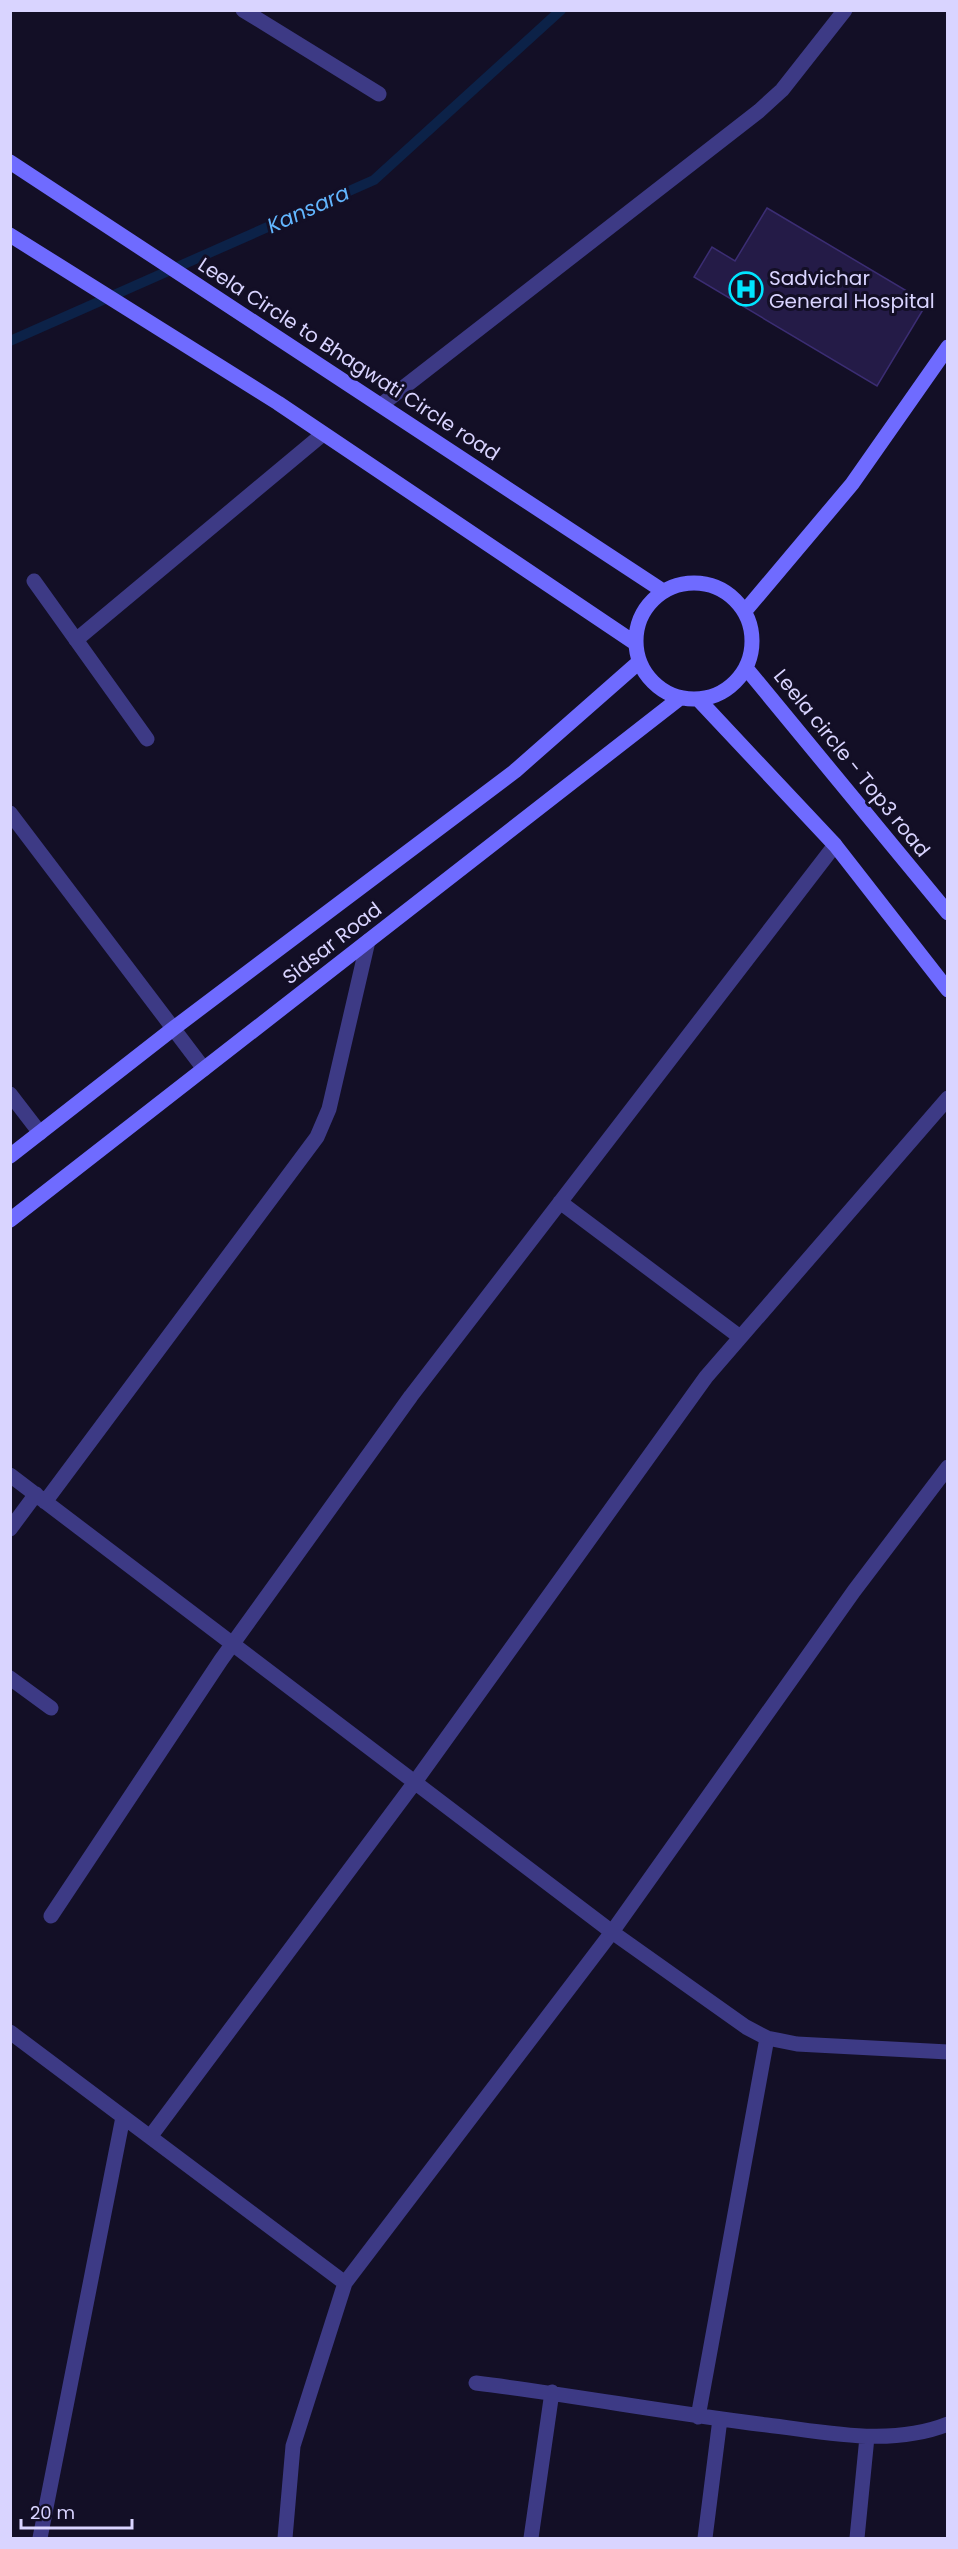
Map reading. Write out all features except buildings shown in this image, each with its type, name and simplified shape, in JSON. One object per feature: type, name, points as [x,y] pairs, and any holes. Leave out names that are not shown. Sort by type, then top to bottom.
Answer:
[{"type":"main road","name":"Leela Circle to Bhagwati Circle road","points":[[10,162],[663,591]]},
{"type":"main road","points":[[10,236],[278,403],[635,643]]},
{"type":"main road","points":[[745,611],[852,484],[948,347]]},
{"type":"main road","points":[[695,582],[715,586],[732,596],[745,611],[752,630],[753,649],[746,668],[734,684],[717,695],[698,699],[680,698],[662,690],[648,678],[639,662],[635,643],[640,618],[645,608],[663,591],[675,585],[695,582]]},
{"type":"main road","name":"Sidsar Road","points":[[10,1156],[174,1028],[515,771],[639,662]]},
{"type":"main road","name":"Leela circle - Top3 road","points":[[746,668],[948,913]]},
{"type":"main road","name":"Sidsar Road","points":[[10,1220],[680,698]]},
{"type":"main road","points":[[698,699],[835,845],[948,990]]},
{"type":"street","points":[[243,10],[379,94]]},
{"type":"street","points":[[381,405],[759,111],[782,90],[845,10]]},
{"type":"street","points":[[76,640],[323,434]]},
{"type":"street","points":[[34,581],[147,739]]},
{"type":"street","points":[[10,813],[204,1069]]},
{"type":"street","points":[[51,1916],[232,1644],[411,1396],[835,845]]},
{"type":"street","points":[[10,1529],[40,1498],[317,1137],[329,1108],[368,941]]},
{"type":"street","points":[[10,1094],[40,1132]]},
{"type":"street","points":[[150,2137],[415,1782],[706,1377],[948,1098]]},
{"type":"street","points":[[560,1202],[740,1337]]},
{"type":"street","points":[[285,2538],[293,2446],[345,2283],[612,1932],[854,1591],[948,1467]]},
{"type":"street","points":[[10,1475],[612,1932],[746,2027],[767,2038],[797,2044],[948,2052]]},
{"type":"street","points":[[10,1678],[51,1708]]},
{"type":"street","points":[[10,2032],[345,2283]]},
{"type":"street","points":[[698,2417],[767,2038]]},
{"type":"street","points":[[40,2538],[123,2117]]},
{"type":"street","points":[[476,2384],[552,2392],[698,2417],[867,2437],[914,2433],[948,2424]]},
{"type":"street","points":[[531,2538],[552,2392]]},
{"type":"street","points":[[705,2538],[720,2419]]},
{"type":"street","points":[[857,2538],[867,2437]]},
{"type":"waterway","name":"Kansara","points":[[10,341],[374,180],[561,10]]},
{"type":"place","name":"Sadvichar General Hospital","points":[[746,289]]}]
